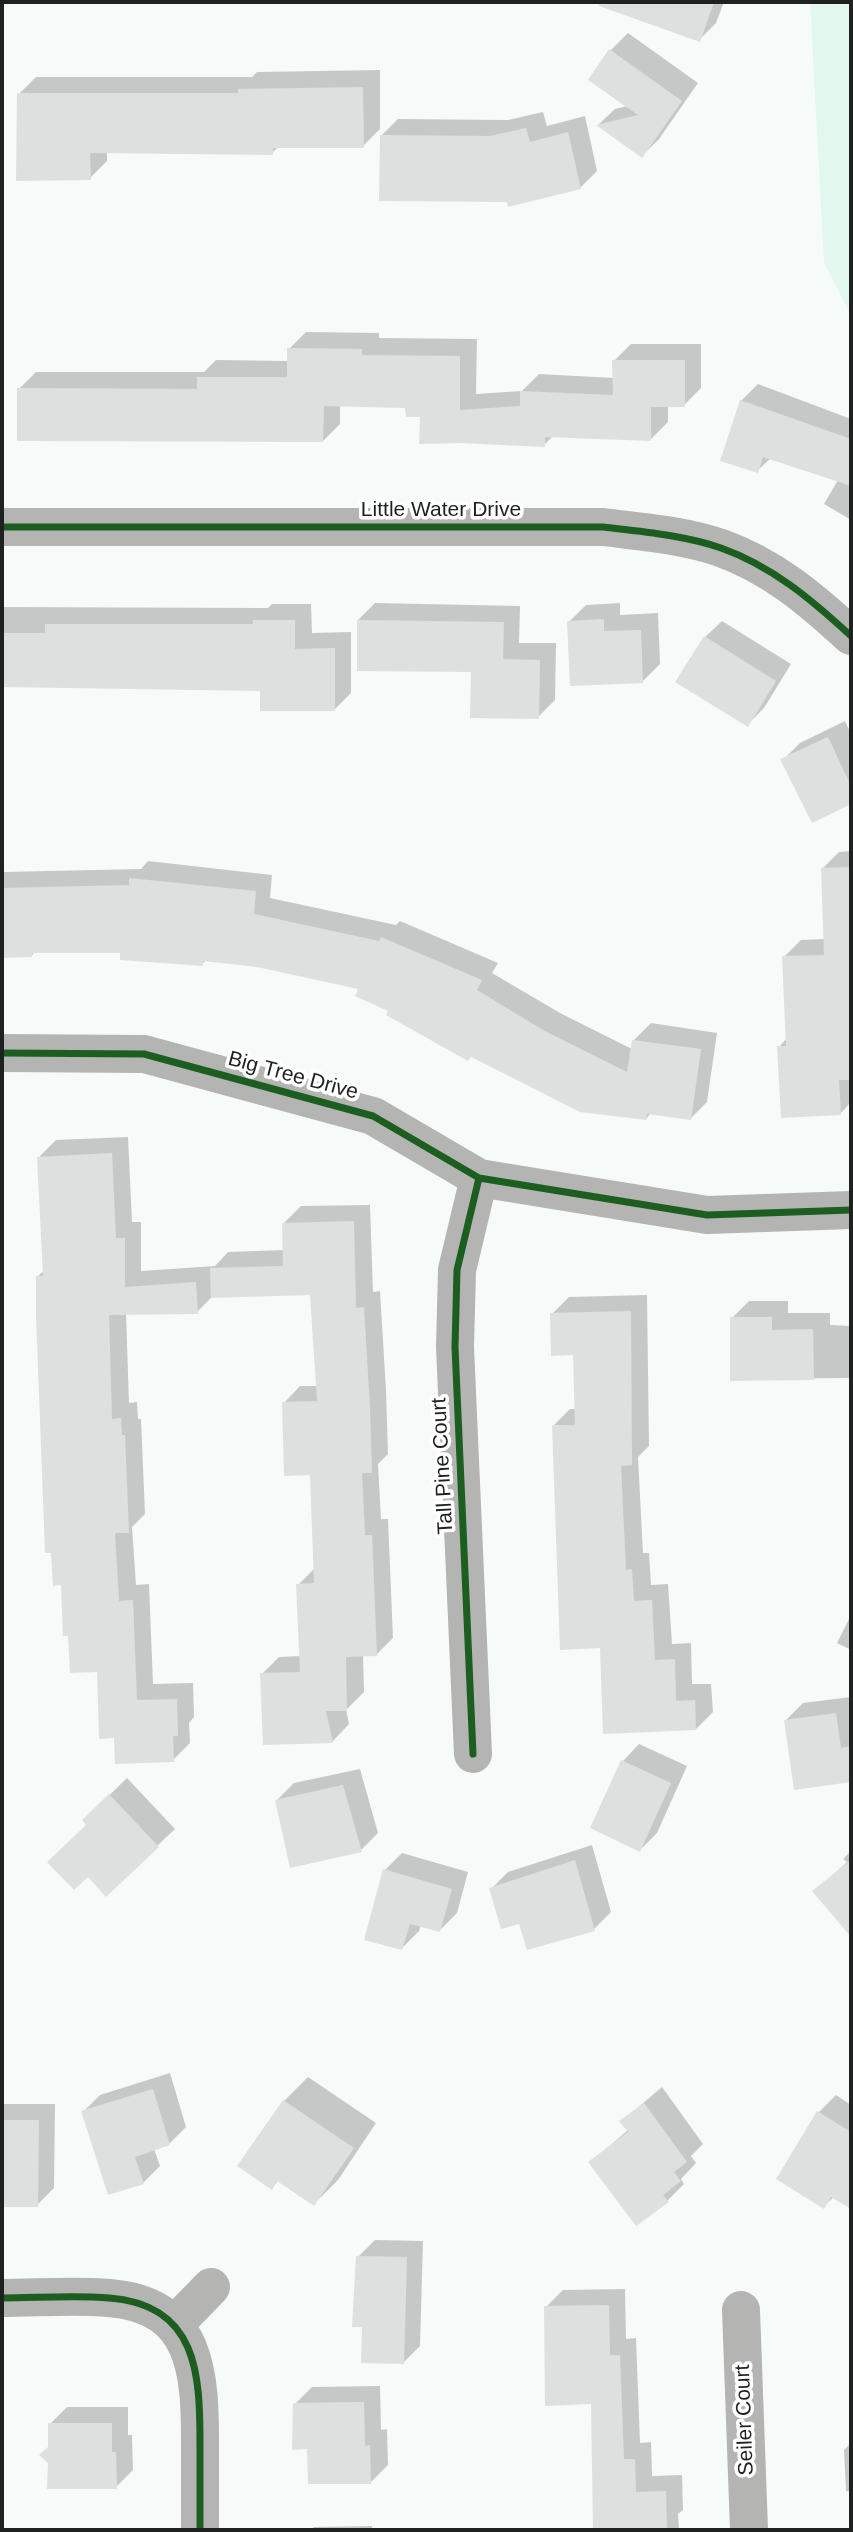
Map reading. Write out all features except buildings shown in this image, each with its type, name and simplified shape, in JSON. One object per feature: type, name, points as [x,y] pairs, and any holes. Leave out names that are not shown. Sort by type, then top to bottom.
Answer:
[{"type":"street","name":"Little Water Drive","points":[[2,527],[603,527],[652,533],[721,548],[770,571],[813,600],[851,636]]},
{"type":"street","name":"Big Tree Drive","points":[[2,1054],[144,1054],[373,1116],[479,1178],[707,1215],[851,1210]]},
{"type":"street","name":"Tall Pine Court","points":[[473,1754],[455,1347],[457,1270],[479,1178]]},
{"type":"street","points":[[174,2325],[211,2287]]},
{"type":"street","points":[[2,2298],[110,2298],[145,2306],[174,2325],[193,2354],[200,2388],[200,2530]]},
{"type":"street","name":"Seiler Court","points":[[741,2310],[749,2530]]},
{"type":"green space","points":[[810,2],[851,2],[851,315],[824,263]]},
{"type":"cycle path","points":[[2,527],[603,527],[648,532],[707,544],[740,555],[774,574],[806,597],[851,636]]},
{"type":"cycle path","points":[[2,1053],[144,1054],[373,1116],[479,1178],[707,1215],[851,1210]]},
{"type":"cycle path","points":[[473,1754],[455,1347],[457,1270],[479,1178]]},
{"type":"cycle path","points":[[2,2298],[109,2298],[138,2303],[161,2314],[177,2329],[188,2348],[195,2369],[198,2393],[200,2530]]}]
